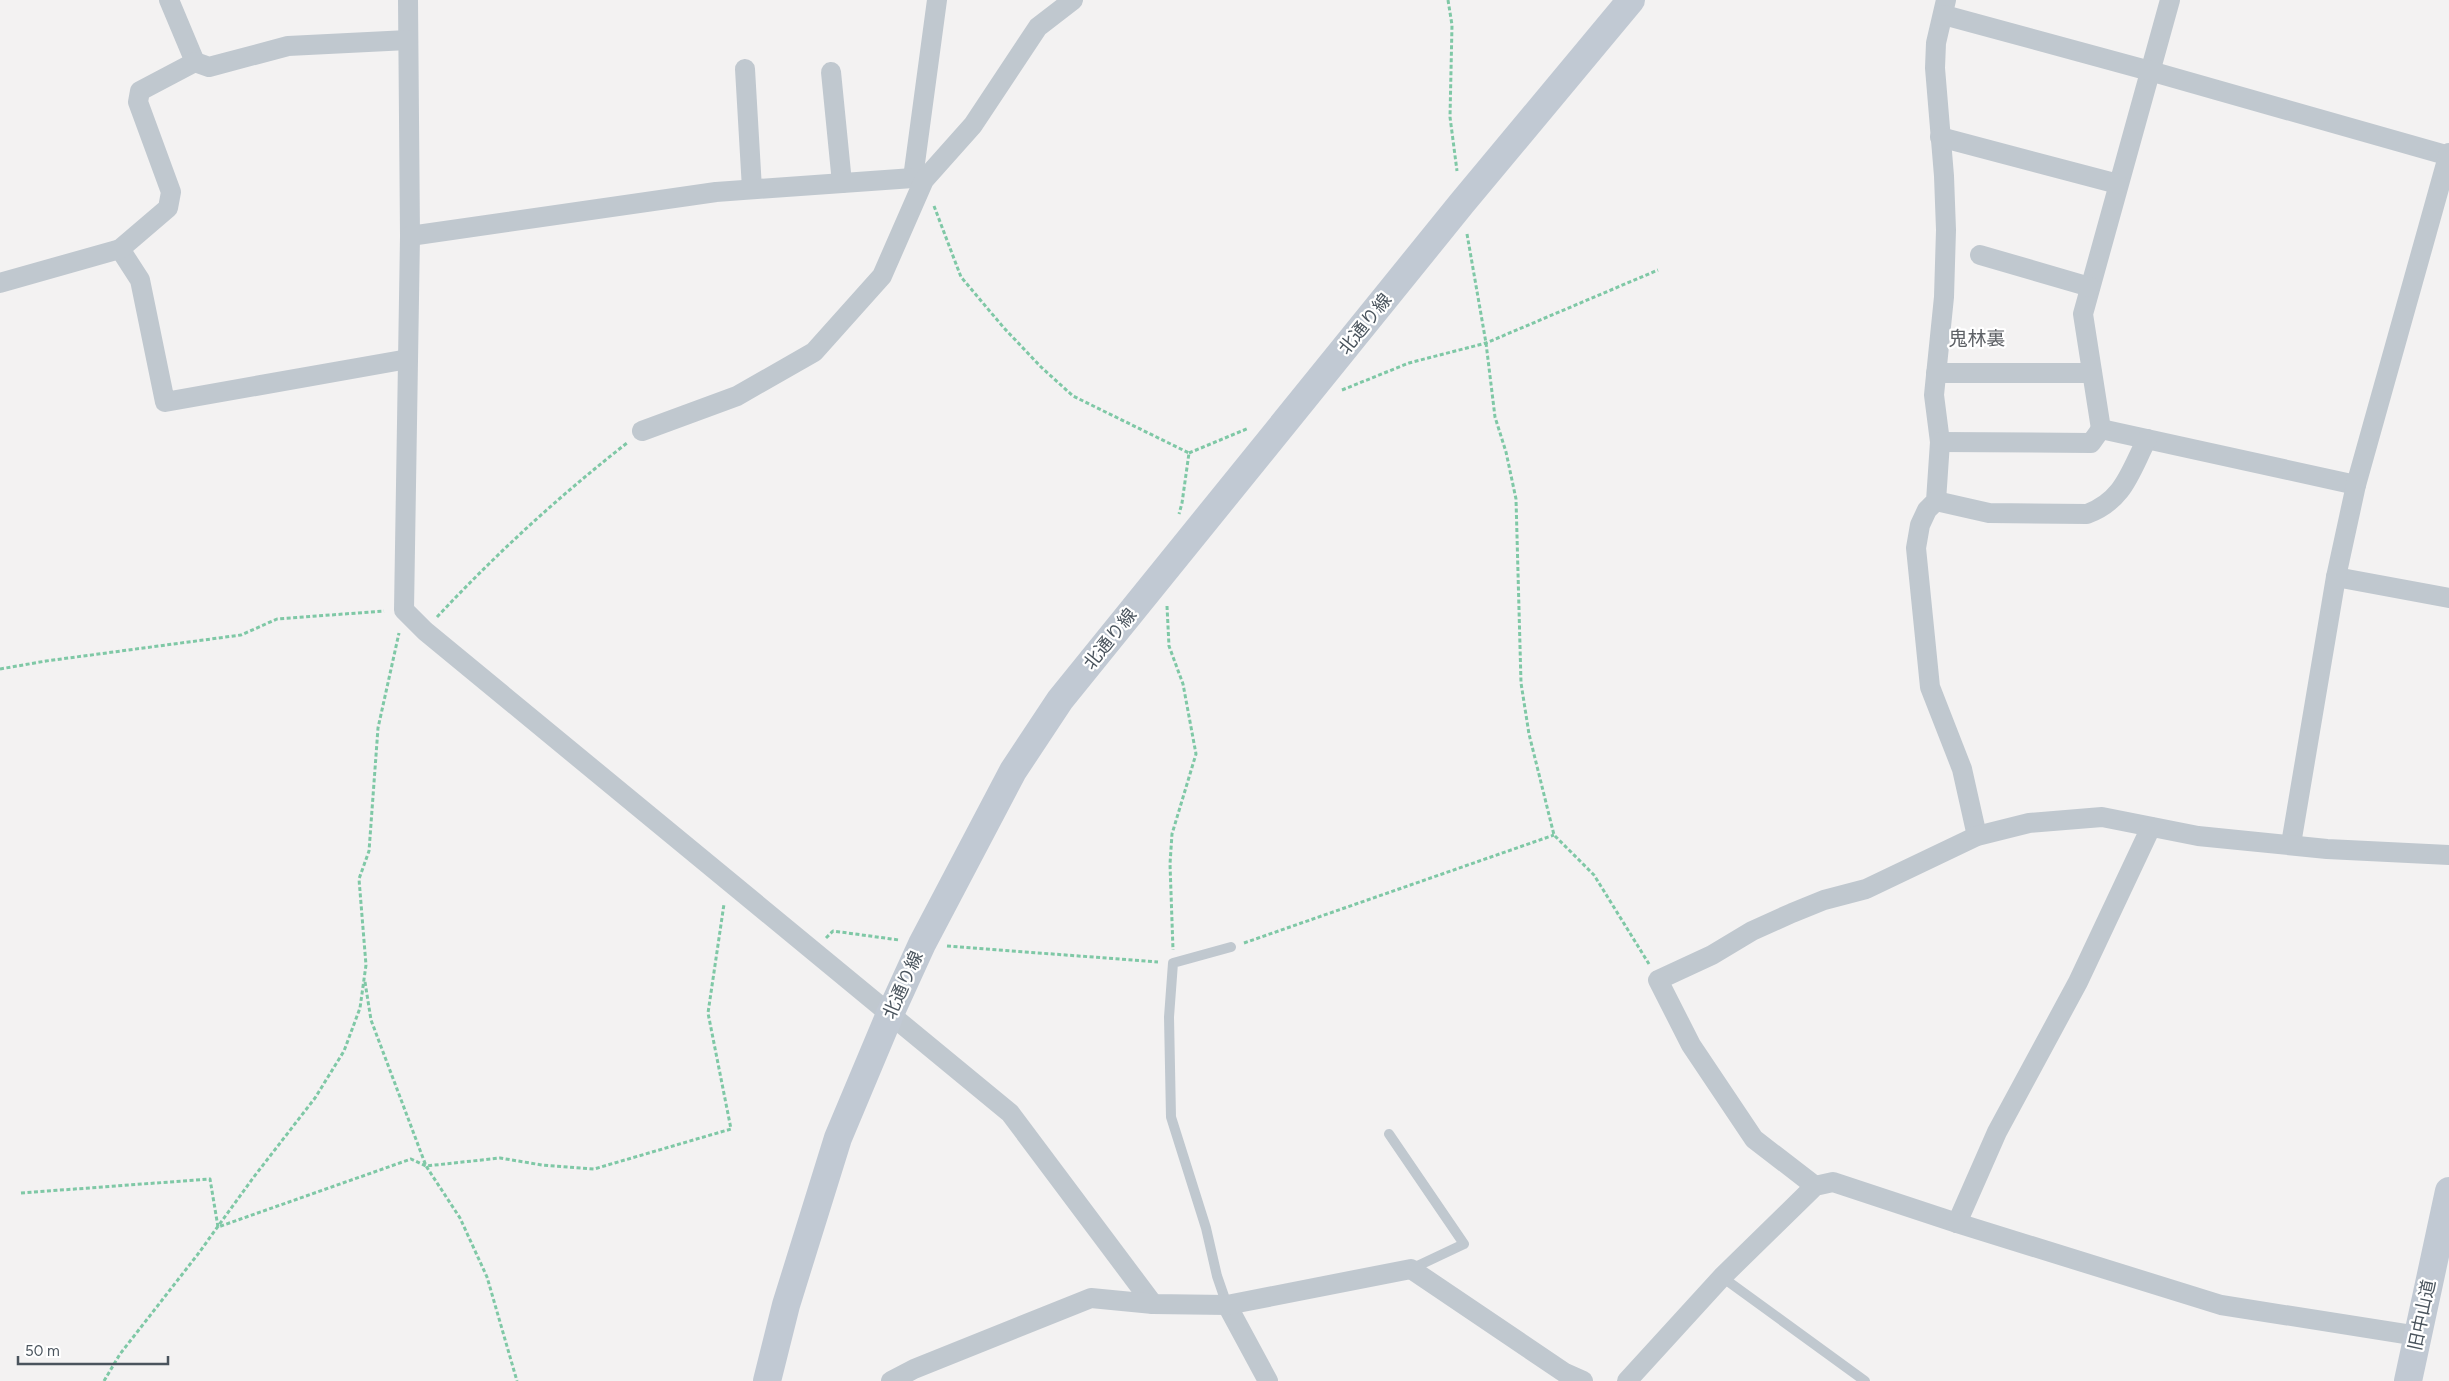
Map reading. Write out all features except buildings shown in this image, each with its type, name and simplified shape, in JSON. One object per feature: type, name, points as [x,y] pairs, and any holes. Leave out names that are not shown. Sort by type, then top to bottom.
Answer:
[{"type":"street","points":[[169,0],[195,62],[208,67],[288,46],[408,40]]},
{"type":"street","points":[[408,0],[410,236],[404,610],[425,631],[1010,1114],[1154,1304]]},
{"type":"street","points":[[642,431],[737,396],[814,352],[882,276],[918,179],[937,0]]},
{"type":"street","points":[[410,236],[716,192],[918,179],[973,125],[1038,27],[1073,0]]},
{"type":"street","name":"北通り線","points":[[767,1381],[786,1305],[838,1138],[890,1014],[922,944],[1013,771],[1060,700],[1462,203],[1630,0]]},
{"type":"street","points":[[1940,442],[2091,443],[2101,429],[2083,314],[2170,0]]},
{"type":"street","points":[[1978,836],[1962,769],[1930,687],[1916,548],[1920,525],[1927,510],[1936,501],[1940,442],[1934,396],[1944,297],[1946,230],[1934,68],[1936,43],[1945,8],[2150,71],[2449,155],[2356,485],[2336,577],[2291,844]]},
{"type":"street","points":[[0,283],[120,249],[168,208],[172,192],[138,102],[140,91],[195,62]]},
{"type":"street","points":[[745,68],[752,189]]},
{"type":"street","points":[[830,72],[842,183]]},
{"type":"street","points":[[1940,137],[2118,184]]},
{"type":"street","points":[[120,249],[140,280],[165,402],[408,358]]},
{"type":"street","points":[[1980,255],[2090,287]]},
{"type":"street","points":[[1936,373],[2092,373]]},
{"type":"street","points":[[2101,429],[2356,485]]},
{"type":"street","points":[[1936,501],[1989,513],[2087,514],[2100,509],[2114,499],[2147,439]]},
{"type":"street","points":[[2336,577],[2449,598]]},
{"type":"street","points":[[1815,1186],[1754,1139],[1690,1045],[1658,980],[1712,955],[1760,927],[1824,900],[1866,889],[1978,836],[2029,823],[2102,817],[2198,836],[2291,844],[2327,850],[2449,855]]},
{"type":"street","points":[[1957,1223],[1997,1132],[2078,982],[2151,827]]},
{"type":"street","points":[[1627,1381],[1722,1277],[1815,1186],[1833,1182],[1957,1223],[2221,1305],[2418,1336]]},
{"type":"street","name":"旧中山道","points":[[2408,1381],[2449,1190]]},
{"type":"street","points":[[891,1381],[914,1369],[1091,1298],[1154,1304],[1227,1306],[1411,1269],[1565,1373],[1583,1381]]},
{"type":"street","points":[[1227,1306],[1268,1381]]},
{"type":"lane","points":[[1227,1306],[1217,1276],[1206,1228],[1171,1116],[1169,1017],[1173,963],[1231,947]]},
{"type":"lane","points":[[1389,1134],[1464,1244],[1411,1269]]},
{"type":"lane","points":[[1722,1277],[1865,1381]]},
{"type":"path","points":[[1448,0],[1452,25],[1450,117],[1472,272],[1486,343],[1495,417],[1506,452],[1516,499],[1521,683],[1529,734],[1554,835],[1594,875],[1658,980]]},
{"type":"path","points":[[918,179],[961,277],[1004,328],[1041,367],[1073,396],[1189,453],[1252,427]]},
{"type":"path","points":[[1340,391],[1408,362],[1486,343],[1658,270]]},
{"type":"path","points":[[425,631],[492,559],[576,483],[642,431]]},
{"type":"path","points":[[1177,519],[1182,503],[1189,453]]},
{"type":"path","points":[[814,951],[833,931],[922,944],[1173,963],[1170,864],[1172,834],[1196,754],[1183,684],[1169,646],[1166,570]]},
{"type":"path","points":[[0,670],[46,660],[241,635],[277,619],[404,610],[378,728],[369,851],[359,879],[366,965],[360,1008],[344,1051],[315,1098],[120,1354],[104,1381]]},
{"type":"path","points":[[1231,947],[1554,835]]},
{"type":"path","points":[[218,1227],[410,1159],[426,1166],[500,1158],[542,1165],[594,1169],[731,1129],[708,1014],[728,880]]},
{"type":"path","points":[[364,978],[372,1020],[426,1166],[460,1218],[487,1277],[517,1381]]},
{"type":"path","points":[[21,1193],[210,1179],[218,1227]]},
{"type":"district","name":"鬼林裏","points":[[1977,338]]}]
